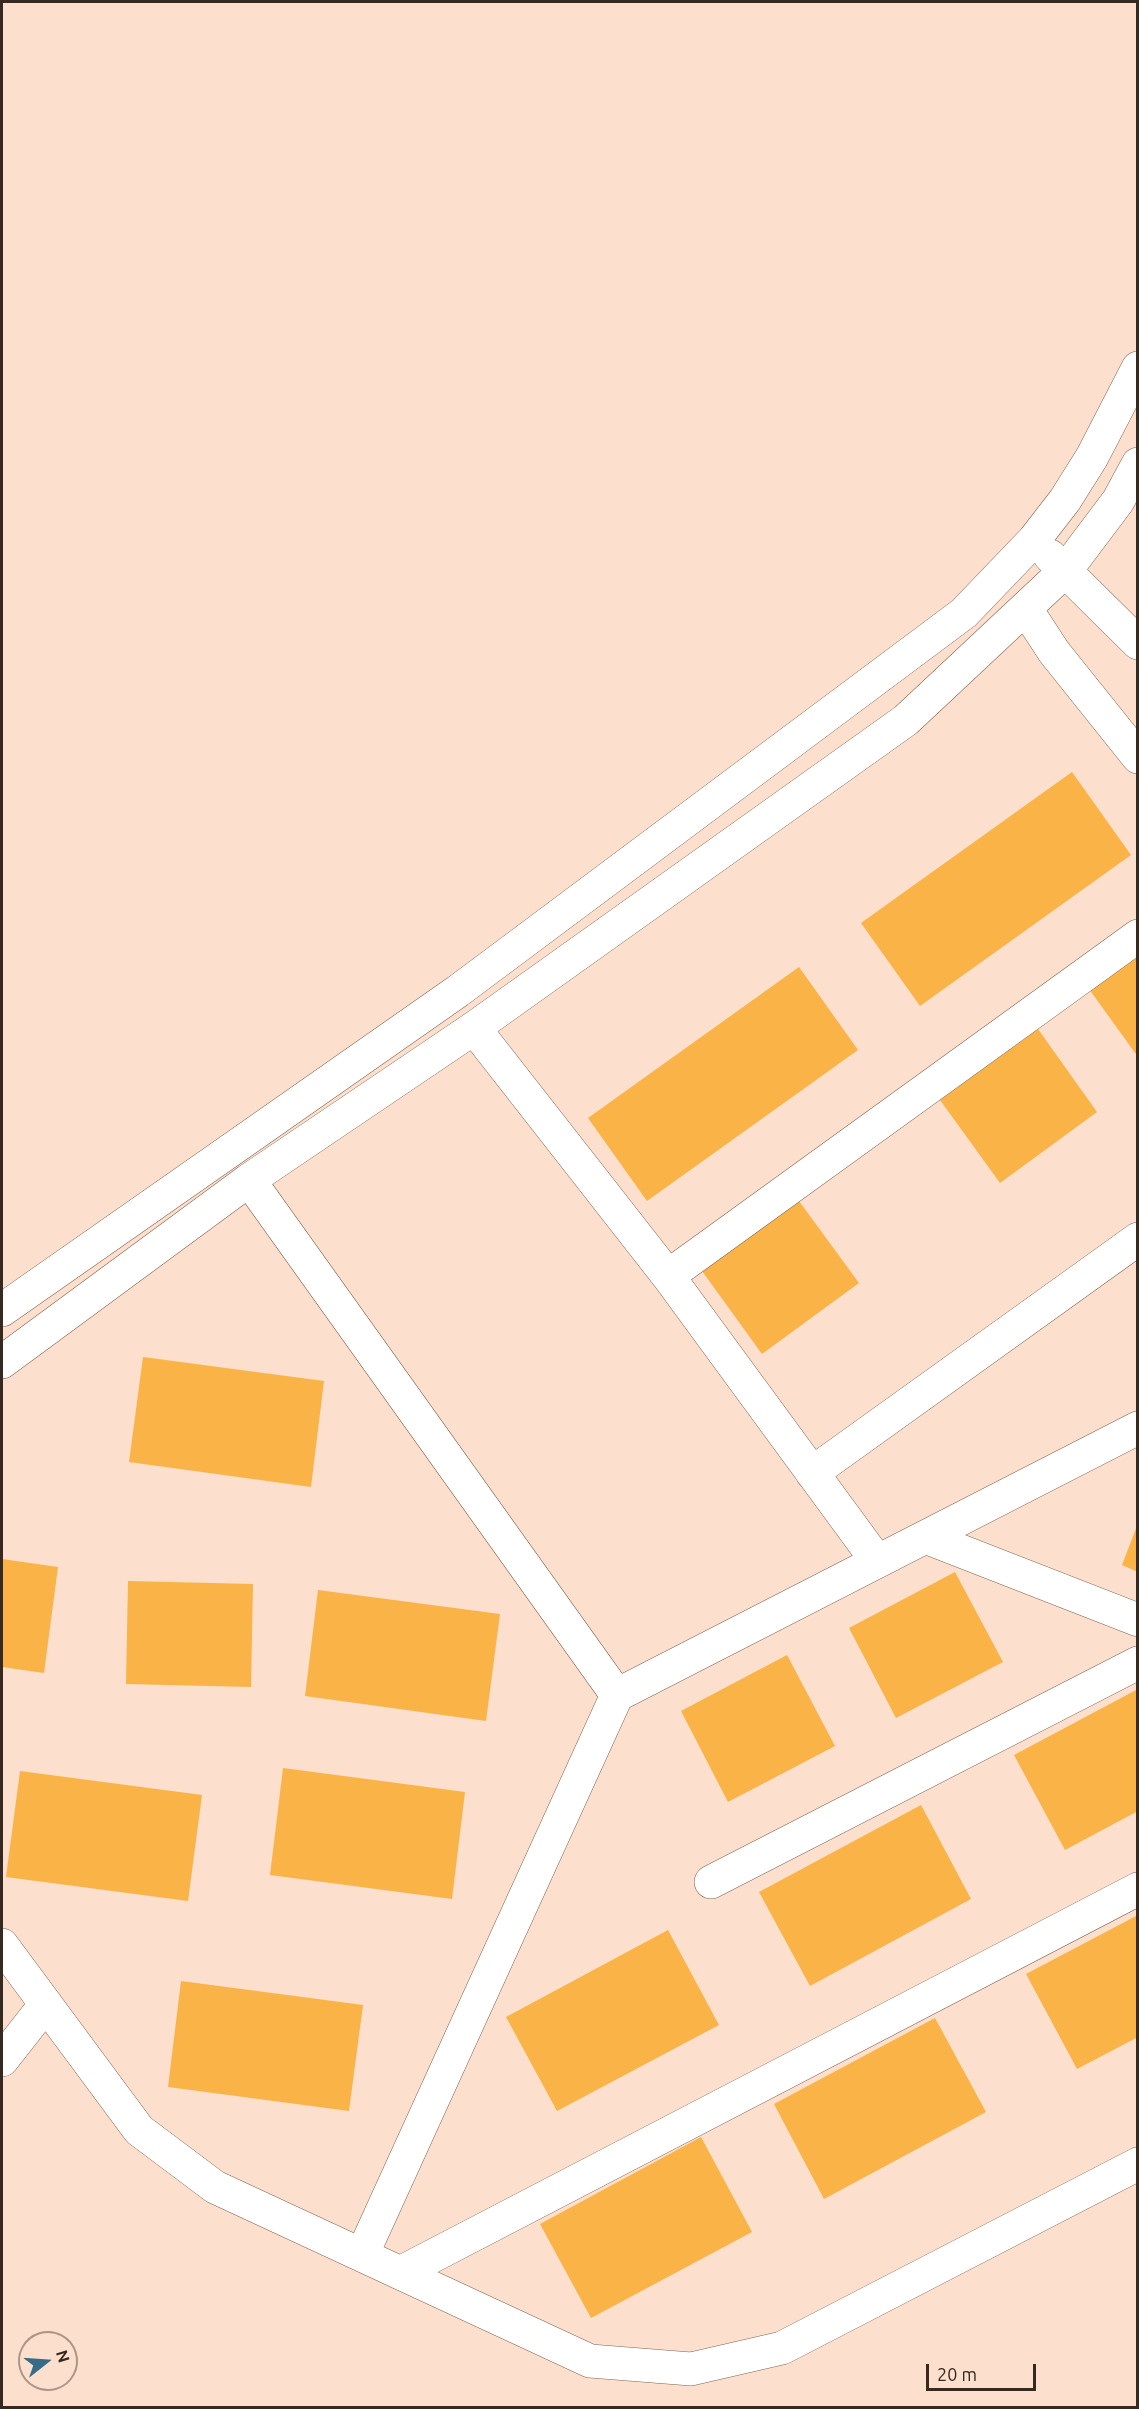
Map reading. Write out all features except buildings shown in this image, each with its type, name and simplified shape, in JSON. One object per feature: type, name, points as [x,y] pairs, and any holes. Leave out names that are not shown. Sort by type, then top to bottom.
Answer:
[{"type":"street","points":[[2,1311],[458,991],[964,613],[1034,540],[1092,457],[1137,368]]},
{"type":"street","points":[[2,1362],[249,1180],[474,1028],[906,720],[1066,570],[1118,501],[1137,464]]},
{"type":"street","points":[[1034,540],[1137,643]]},
{"type":"street","points":[[1026,609],[1054,652],[1137,757]]},
{"type":"street","points":[[668,1276],[1137,936]]},
{"type":"street","points":[[474,1028],[668,1276],[877,1561]]},
{"type":"street","points":[[249,1180],[618,1695]]},
{"type":"street","points":[[812,1473],[1137,1239]]},
{"type":"street","points":[[362,2255],[618,1695],[1137,1428]]},
{"type":"street","points":[[925,1537],[1137,1620]]},
{"type":"street","points":[[711,1882],[1137,1663]]},
{"type":"street","points":[[400,2273],[1137,1889]]},
{"type":"street","points":[[2,1945],[139,2130],[215,2187],[590,2361],[691,2369],[782,2348],[1137,2164]]},
{"type":"street","points":[[2,2060],[46,2004]]}]
